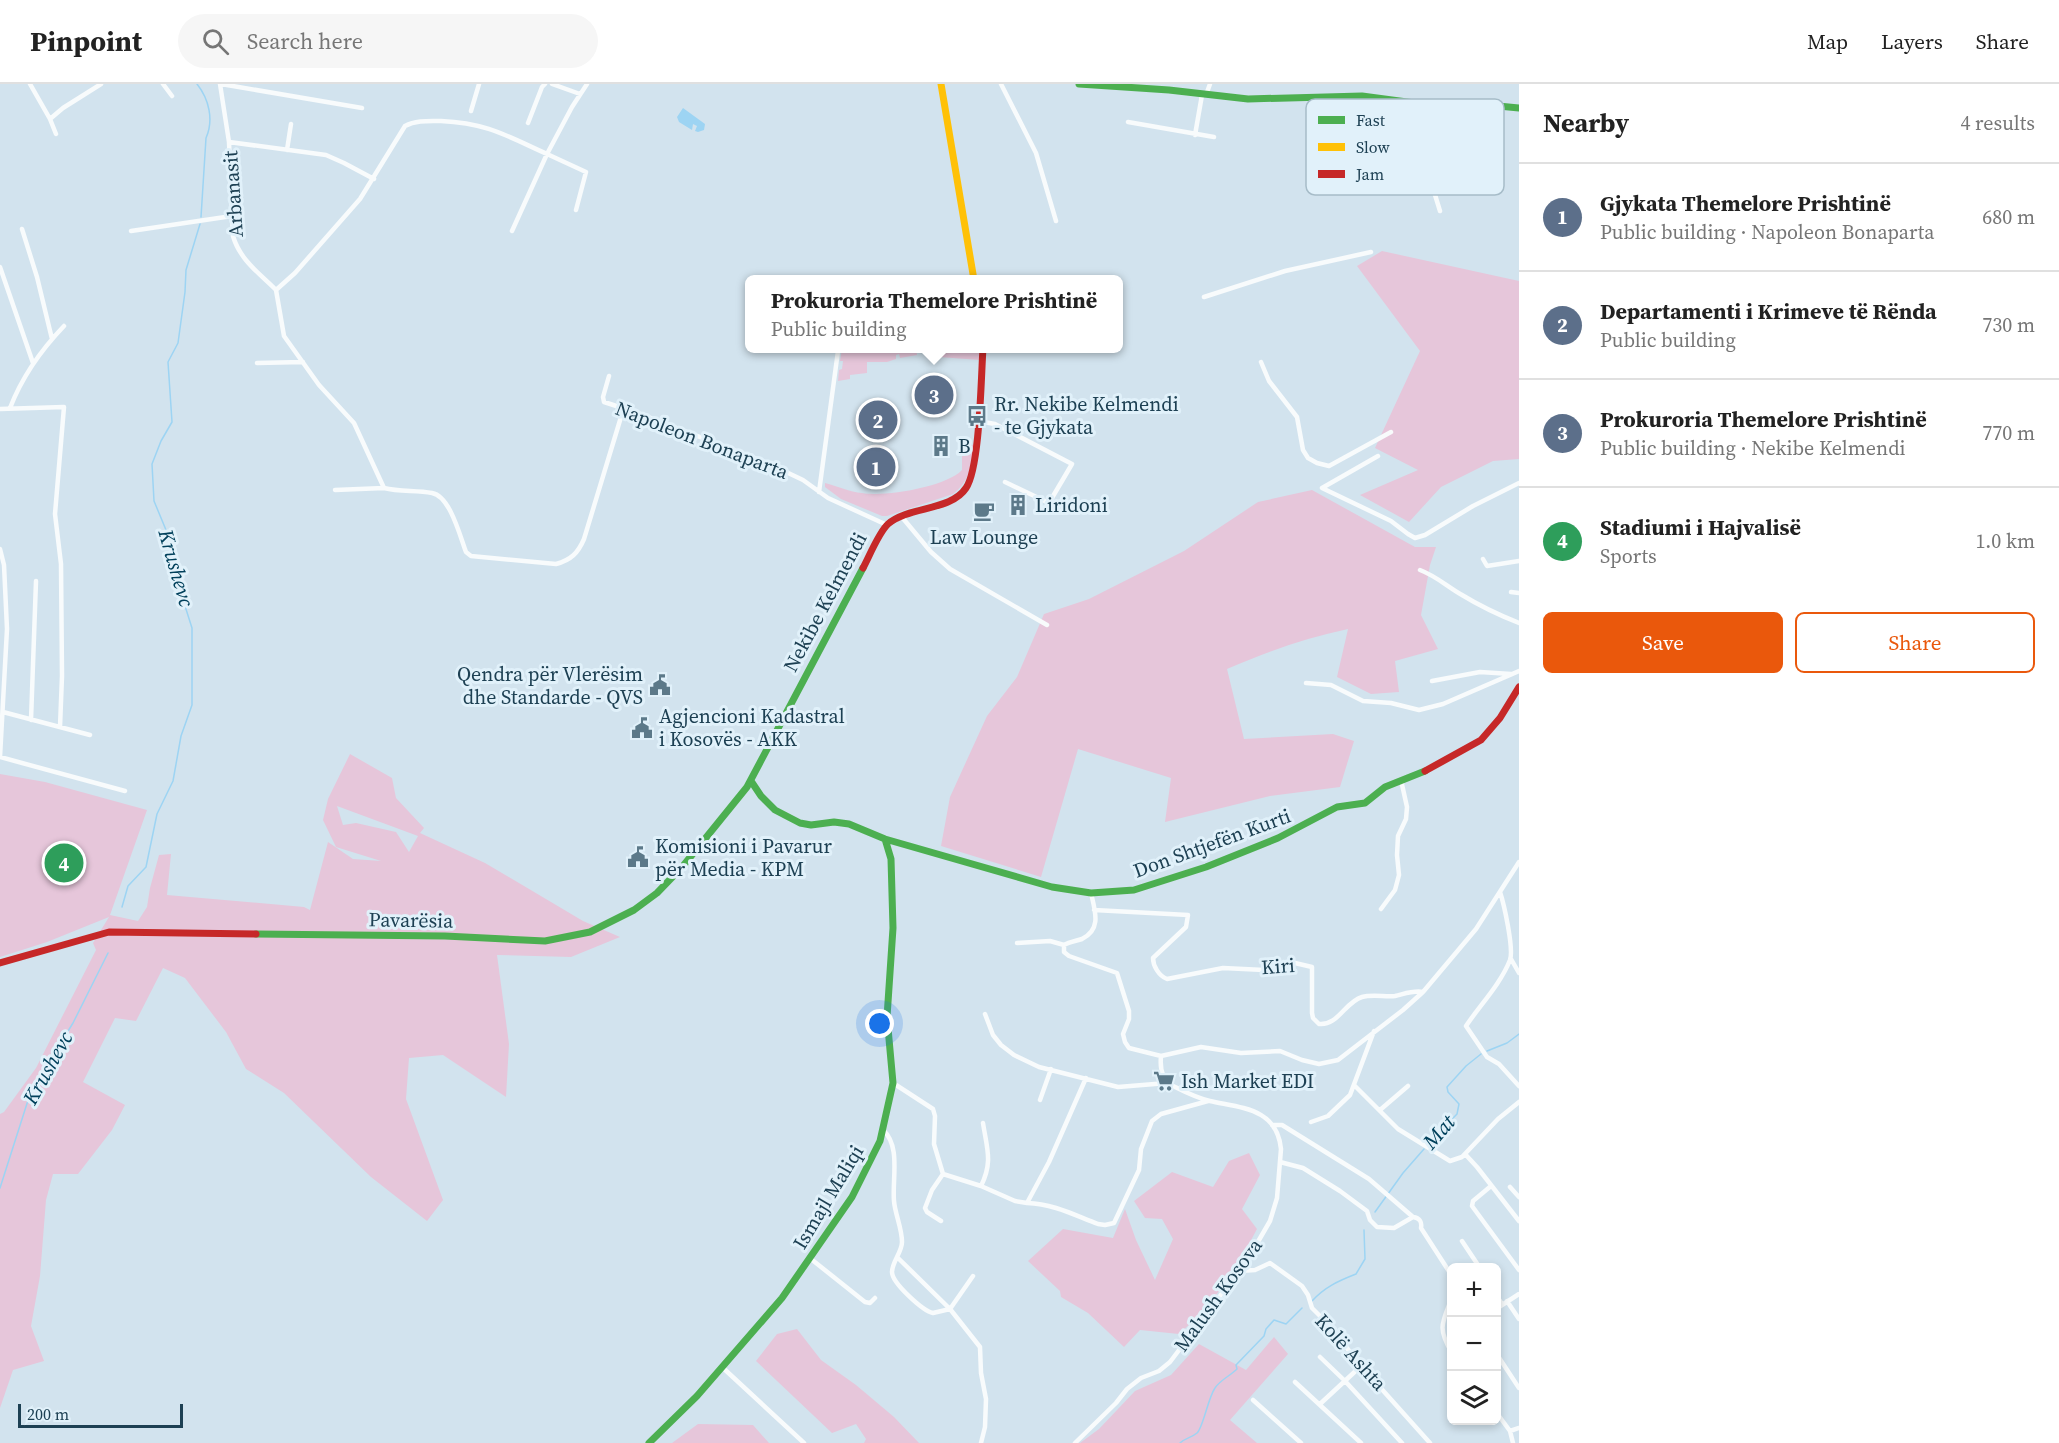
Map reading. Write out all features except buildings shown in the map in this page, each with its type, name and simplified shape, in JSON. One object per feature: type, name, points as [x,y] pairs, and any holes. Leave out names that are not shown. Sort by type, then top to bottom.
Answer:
[{"type":"street","points":[[30,84],[56,134]]},
{"type":"street","points":[[50,119],[101,84]]},
{"type":"street","points":[[163,84],[172,96]]},
{"type":"street","points":[[221,84],[362,108]]},
{"type":"street","name":"Arbanasit","points":[[221,84],[229,142],[233,236],[238,249],[259,276],[276,290]]},
{"type":"street","points":[[471,111],[479,84]]},
{"type":"street","points":[[528,123],[545,84]]},
{"type":"street","points":[[552,84],[580,94]]},
{"type":"street","points":[[512,231],[547,154],[587,84]]},
{"type":"street","points":[[941,84],[973,275]]},
{"type":"street","points":[[1001,84],[1036,153],[1056,221]]},
{"type":"street","points":[[1079,84],[1169,90],[1248,99],[1362,96],[1388,99]]},
{"type":"street","points":[[1195,135],[1204,95],[1210,84]]},
{"type":"street","points":[[1504,107],[1519,108]]},
{"type":"street","points":[[384,489],[354,423],[322,390],[282,331],[276,290],[305,262],[360,199],[401,131],[413,122],[447,122],[483,126],[501,132],[586,172],[576,210]]},
{"type":"street","points":[[1128,122],[1214,137]]},
{"type":"street","points":[[287,150],[291,124]]},
{"type":"street","points":[[229,142],[335,158],[374,179]]},
{"type":"street","points":[[1435,195],[1440,211]]},
{"type":"street","points":[[131,231],[232,216]]},
{"type":"street","points":[[22,229],[52,339]]},
{"type":"street","points":[[1204,297],[1285,271],[1371,252]]},
{"type":"street","points":[[0,267],[33,363]]},
{"type":"street","points":[[10,408],[33,363],[64,326]]},
{"type":"street","points":[[819,492],[838,353]]},
{"type":"street","name":"Nekibe Kelmendi","points":[[755,772],[886,525],[901,516],[950,501],[965,490],[973,470],[983,353]]},
{"type":"street","points":[[257,363],[303,362]]},
{"type":"street","points":[[1261,362],[1269,381],[1297,417],[1303,450],[1308,458],[1317,463],[1329,466],[1391,432]]},
{"type":"street","name":"Napoleon Bonaparta","points":[[609,376],[603,397],[604,402],[767,463],[803,480],[835,502],[886,525]]},
{"type":"street","points":[[0,409],[64,407],[55,514],[61,564],[60,727]]},
{"type":"street","points":[[334,490],[384,489],[430,492],[442,497],[466,552],[471,556],[560,563],[573,557],[582,545],[621,417],[629,410]]},
{"type":"street","points":[[978,421],[995,424],[1072,464],[1049,502],[1005,482]]},
{"type":"street","points":[[1378,456],[1322,488],[1391,521],[1415,538],[1425,535],[1473,506],[1519,483]]},
{"type":"street","points":[[901,516],[931,552],[950,569],[1047,625]]},
{"type":"street","points":[[0,549],[4,565],[7,629],[0,757],[125,792]]},
{"type":"street","points":[[1483,560],[1487,566],[1519,561]]},
{"type":"street","points":[[1420,570],[1439,579],[1474,602],[1519,623]]},
{"type":"street","points":[[31,720],[36,582]]},
{"type":"street","points":[[1511,592],[1519,593]]},
{"type":"street","points":[[1306,683],[1331,685],[1363,701],[1391,703],[1419,710],[1443,704],[1519,671]]},
{"type":"street","points":[[1432,681],[1479,672],[1511,674]]},
{"type":"street","name":"Don Shtjefën Kurti","points":[[751,781],[767,803],[792,820],[806,825],[828,822],[843,823],[873,832],[885,839],[1052,887],[1091,893],[1134,890],[1206,867],[1299,829],[1331,809],[1343,805],[1365,803],[1385,787],[1429,769],[1481,740],[1500,718],[1519,687]]},
{"type":"street","points":[[3,712],[90,735]]},
{"type":"street","name":"Pavarësia","points":[[0,963],[109,932],[445,936],[545,941],[590,932],[628,914],[657,893],[702,845],[751,781],[755,772]]},
{"type":"street","points":[[1381,909],[1395,890],[1400,875],[1397,858],[1398,836],[1406,819],[1407,807],[1401,780]]},
{"type":"street","name":"Ismajl Maliqi","points":[[649,1443],[697,1396],[782,1298],[852,1197],[872,1160],[883,1130],[892,1083],[887,1017],[893,928],[891,859],[885,839]]},
{"type":"street","points":[[1064,945],[1064,952],[1069,956],[1117,973],[1129,1011],[1129,1019],[1123,1034],[1130,1048],[1161,1056],[1201,1047],[1241,1053],[1274,1051],[1302,1060],[1325,1064],[1338,1060],[1423,992],[1476,930],[1519,862]]},
{"type":"street","points":[[1500,892],[1506,917],[1511,959],[1519,973]]},
{"type":"street","points":[[1017,943],[1050,941],[1064,945],[1092,932],[1096,923],[1091,893]]},
{"type":"street","name":"Kiri","points":[[1095,910],[1188,915],[1186,927],[1158,952],[1153,961],[1161,976],[1167,979],[1223,968],[1264,970],[1294,963],[1312,967],[1313,1018],[1319,1024],[1334,1020],[1362,997],[1423,992]]},
{"type":"street","points":[[1511,959],[1466,1026],[1487,1056],[1499,1064],[1519,1086]]},
{"type":"street","points":[[985,1014],[996,1040],[1008,1051],[1031,1064],[1118,1088],[1167,1083],[1208,1101],[1250,1109],[1272,1125],[1280,1124],[1369,1179],[1420,1221],[1421,1228],[1447,1268]]},
{"type":"street","points":[[1311,1122],[1324,1118],[1346,1100],[1354,1086],[1374,1030]]},
{"type":"street","points":[[1161,1056],[1161,1070],[1167,1083]]},
{"type":"street","points":[[1040,1100],[1051,1070]]},
{"type":"street","points":[[1027,1203],[1049,1162],[1086,1078]]},
{"type":"street","points":[[892,1083],[933,1109],[934,1144],[944,1174]]},
{"type":"street","points":[[1354,1086],[1398,1130],[1450,1161],[1465,1154],[1498,1119],[1519,1102]]},
{"type":"street","points":[[1380,1110],[1408,1086]]},
{"type":"street","points":[[944,1174],[981,1186],[1015,1201],[1056,1207],[1098,1224],[1114,1223],[1139,1170],[1141,1149],[1155,1118],[1161,1113],[1208,1101]]},
{"type":"street","points":[[981,1186],[988,1171],[989,1156],[983,1123]]},
{"type":"street","name":"Malush Kosova","points":[[1075,1443],[1127,1389],[1141,1378],[1159,1371],[1170,1362],[1252,1253],[1273,1214],[1280,1162],[1280,1140],[1272,1125]]},
{"type":"street","points":[[883,1130],[889,1136],[893,1149],[894,1201],[902,1242],[892,1272],[896,1282],[930,1313],[950,1309],[973,1276]]},
{"type":"street","points":[[1465,1154],[1519,1221]]},
{"type":"street","points":[[1280,1162],[1303,1168],[1340,1191],[1367,1211],[1373,1225],[1377,1227],[1394,1228],[1413,1217]]},
{"type":"street","points":[[941,1221],[927,1212],[925,1208],[932,1190],[944,1174]]},
{"type":"street","points":[[1491,1186],[1473,1201],[1472,1206],[1519,1270]]},
{"type":"street","points":[[1510,1187],[1519,1197]]},
{"type":"street","points":[[1462,1241],[1477,1263]]},
{"type":"street","points":[[897,1257],[950,1309],[975,1338],[981,1351],[981,1373],[986,1399],[985,1427],[981,1443]]},
{"type":"street","points":[[811,1259],[865,1302],[870,1303],[875,1298]]},
{"type":"street","name":"Kolë Ashta","points":[[1240,1271],[1255,1270],[1270,1263],[1302,1286],[1312,1308],[1430,1443]]},
{"type":"street","points":[[1501,1306],[1519,1294]]},
{"type":"street","points":[[1501,1300],[1519,1319]]},
{"type":"street","points":[[1447,1312],[1442,1325],[1443,1338],[1447,1344]]},
{"type":"street","points":[[1320,1357],[1402,1443]]},
{"type":"street","points":[[1501,1359],[1519,1388]]},
{"type":"street","points":[[1320,1404],[1361,1366]]},
{"type":"street","points":[[722,1367],[804,1443]]},
{"type":"street","points":[[1295,1382],[1361,1443]]},
{"type":"street","points":[[1254,1400],[1301,1443]]},
{"type":"street","points":[[1501,1418],[1510,1431],[1513,1443]]},
{"type":"street","points":[[1510,1431],[1519,1428]]},
{"type":"shaded area","points":[[1382,251],[1519,281],[1519,459],[1493,461],[1441,487],[1409,522],[1360,495],[1418,470],[1375,448],[1420,351],[1357,266]]},
{"type":"shaded area","points":[[841,353],[917,353],[917,355],[900,358],[899,354],[896,355],[896,359],[887,362],[867,362],[867,373],[850,375],[850,379],[838,381],[843,361],[840,361]]},
{"type":"shaded area","points":[[925,353],[979,353],[980,360],[925,356]]},
{"type":"shaded area","points":[[974,444],[967,478],[953,494],[887,516],[841,499],[825,487],[825,483],[872,494],[900,492],[929,486],[954,476],[962,470],[962,451]]},
{"type":"shaded area","points":[[1312,490],[1415,547],[1436,547],[1430,565],[1421,615],[1438,649],[1395,661],[1399,692],[1371,694],[1337,677],[1348,629],[1286,646],[1227,669],[1244,739],[1333,734],[1354,741],[1340,787],[1270,796],[1165,822],[1171,778],[1078,749],[1041,877],[941,846],[950,797],[987,716],[1017,677],[1044,614],[1089,599],[1184,551],[1258,502]]},
{"type":"shaded area","points":[[350,754],[392,778],[396,798],[424,828],[420,833],[485,863],[583,921],[620,937],[571,957],[497,955],[509,1044],[506,1097],[443,1055],[409,1058],[406,1099],[443,1200],[427,1221],[371,1177],[284,1093],[246,1069],[226,1032],[185,978],[163,968],[136,1021],[115,1018],[83,1082],[125,1105],[112,1130],[78,1174],[53,1174],[46,1200],[40,1276],[31,1326],[44,1361],[13,1370],[0,1408],[0,1114],[4,1112],[36,1068],[96,950],[93,943],[109,917],[47,942],[0,957],[0,774],[45,782],[147,810],[110,915],[138,921],[147,907],[159,855],[171,854],[167,895],[304,907],[310,910],[328,842],[353,859],[381,861],[336,847],[323,820],[328,799]],"holes":[[[337,806],[418,836],[409,852],[396,832],[356,823],[343,825]]]},
{"type":"shaded area","points":[[1249,1153],[1260,1175],[1242,1209],[1257,1229],[1235,1270],[1204,1311],[1179,1334],[1140,1330],[1124,1347],[1088,1313],[1061,1297],[1060,1291],[1028,1261],[1063,1229],[1113,1238],[1125,1209],[1136,1240],[1155,1280],[1173,1239],[1162,1219],[1145,1218],[1134,1201],[1172,1172],[1213,1187],[1229,1161]]},
{"type":"shaded area","points":[[797,1329],[821,1360],[856,1385],[894,1417],[919,1443],[864,1443],[866,1439],[856,1424],[832,1433],[756,1361],[777,1334]]},
{"type":"shaded area","points":[[1274,1337],[1288,1354],[1230,1420],[1257,1443],[1080,1443],[1099,1429],[1135,1391],[1171,1375],[1199,1344],[1246,1370]]},
{"type":"shaded area","points":[[698,1424],[753,1425],[769,1443],[672,1443]]},
{"type":"water","points":[[683,108],[705,124],[704,130],[698,132],[695,131],[697,126],[693,124],[692,130],[679,122],[677,117]]},
{"type":"waterway","name":"Krushevc","points":[[197,84],[205,96],[210,117],[206,138],[201,217]]},
{"type":"waterway","name":"Krushevc","points":[[122,907],[128,886],[146,867],[157,814],[173,781],[181,736],[192,705],[192,628],[171,542],[154,501],[152,464],[172,422],[168,362],[178,343],[186,270],[200,224]]},
{"type":"waterway","name":"Krushevc","points":[[0,1188],[31,1091],[73,1023],[108,953]]},
{"type":"waterway","name":"Mat","points":[[1487,1051],[1507,1043],[1519,1034]]},
{"type":"waterway","name":"Mat","points":[[1427,1145],[1457,1114],[1459,1104],[1448,1092],[1447,1087],[1466,1066],[1481,1054]]},
{"type":"waterway","name":"Mat","points":[[1375,1212],[1403,1173],[1424,1149]]},
{"type":"waterway","name":"Mat","points":[[1312,1301],[1332,1285],[1356,1274],[1365,1259],[1364,1230]]},
{"type":"waterway","name":"Mat","points":[[1180,1443],[1197,1433],[1215,1388],[1237,1369],[1236,1365],[1264,1336],[1266,1329],[1274,1320],[1286,1324],[1302,1308]]},
{"type":"traffic: fast","points":[[1079,84],[1169,90],[1248,99],[1362,96],[1384,99]]},
{"type":"traffic: fast","points":[[1504,107],[1519,108]]},
{"type":"traffic: fast","points":[[256,934],[445,936],[545,941],[590,932],[634,910],[657,893],[683,866],[747,787],[863,568]]},
{"type":"traffic: fast","points":[[751,781],[761,796],[775,810],[800,823],[849,824],[885,839],[1052,887],[1091,893],[1134,890],[1206,867],[1278,838],[1337,807],[1365,803],[1385,787],[1425,771]]},
{"type":"traffic: fast","points":[[649,1443],[697,1396],[782,1298],[852,1197],[880,1141],[893,1083],[887,1017],[893,928],[891,859],[885,839]]},
{"type":"traffic: slow","points":[[941,84],[973,275]]},
{"type":"traffic: jam","points":[[863,568],[888,524],[907,514],[950,501],[966,488],[971,477],[977,443],[983,353]]},
{"type":"traffic: jam","points":[[1425,771],[1481,740],[1500,718],[1519,687]]},
{"type":"traffic: jam","points":[[0,963],[109,932],[256,934]]},
{"type":"place","name":"Prokuroria Themelore Prishtinë","points":[[934,395]]},
{"type":"place","name":"Rr. Nekibe Kelmendi - te Gjykata","points":[[977,416]]},
{"type":"place","name":"Departamenti i Krimeve të Rënda","points":[[878,420]]},
{"type":"place","name":"B","points":[[941,446]]},
{"type":"place","name":"Gjykata Themelore Prishtinë","points":[[876,467]]},
{"type":"place","name":"Liridoni","points":[[1018,505]]},
{"type":"place","name":"Law Lounge","points":[[984,511]]},
{"type":"place","name":"Qendra për Vlerësim dhe Standarde - QVS","points":[[660,685]]},
{"type":"place","name":"Agjencioni Kadastral i Kosovës - AKK","points":[[642,728]]},
{"type":"place","name":"Komisioni i Pavarur për Media - KPM","points":[[638,857]]},
{"type":"place","name":"Stadiumi i Hajvalisë","points":[[64,863]]},
{"type":"place","name":"Ish Market EDI","points":[[1164,1081]]}]
